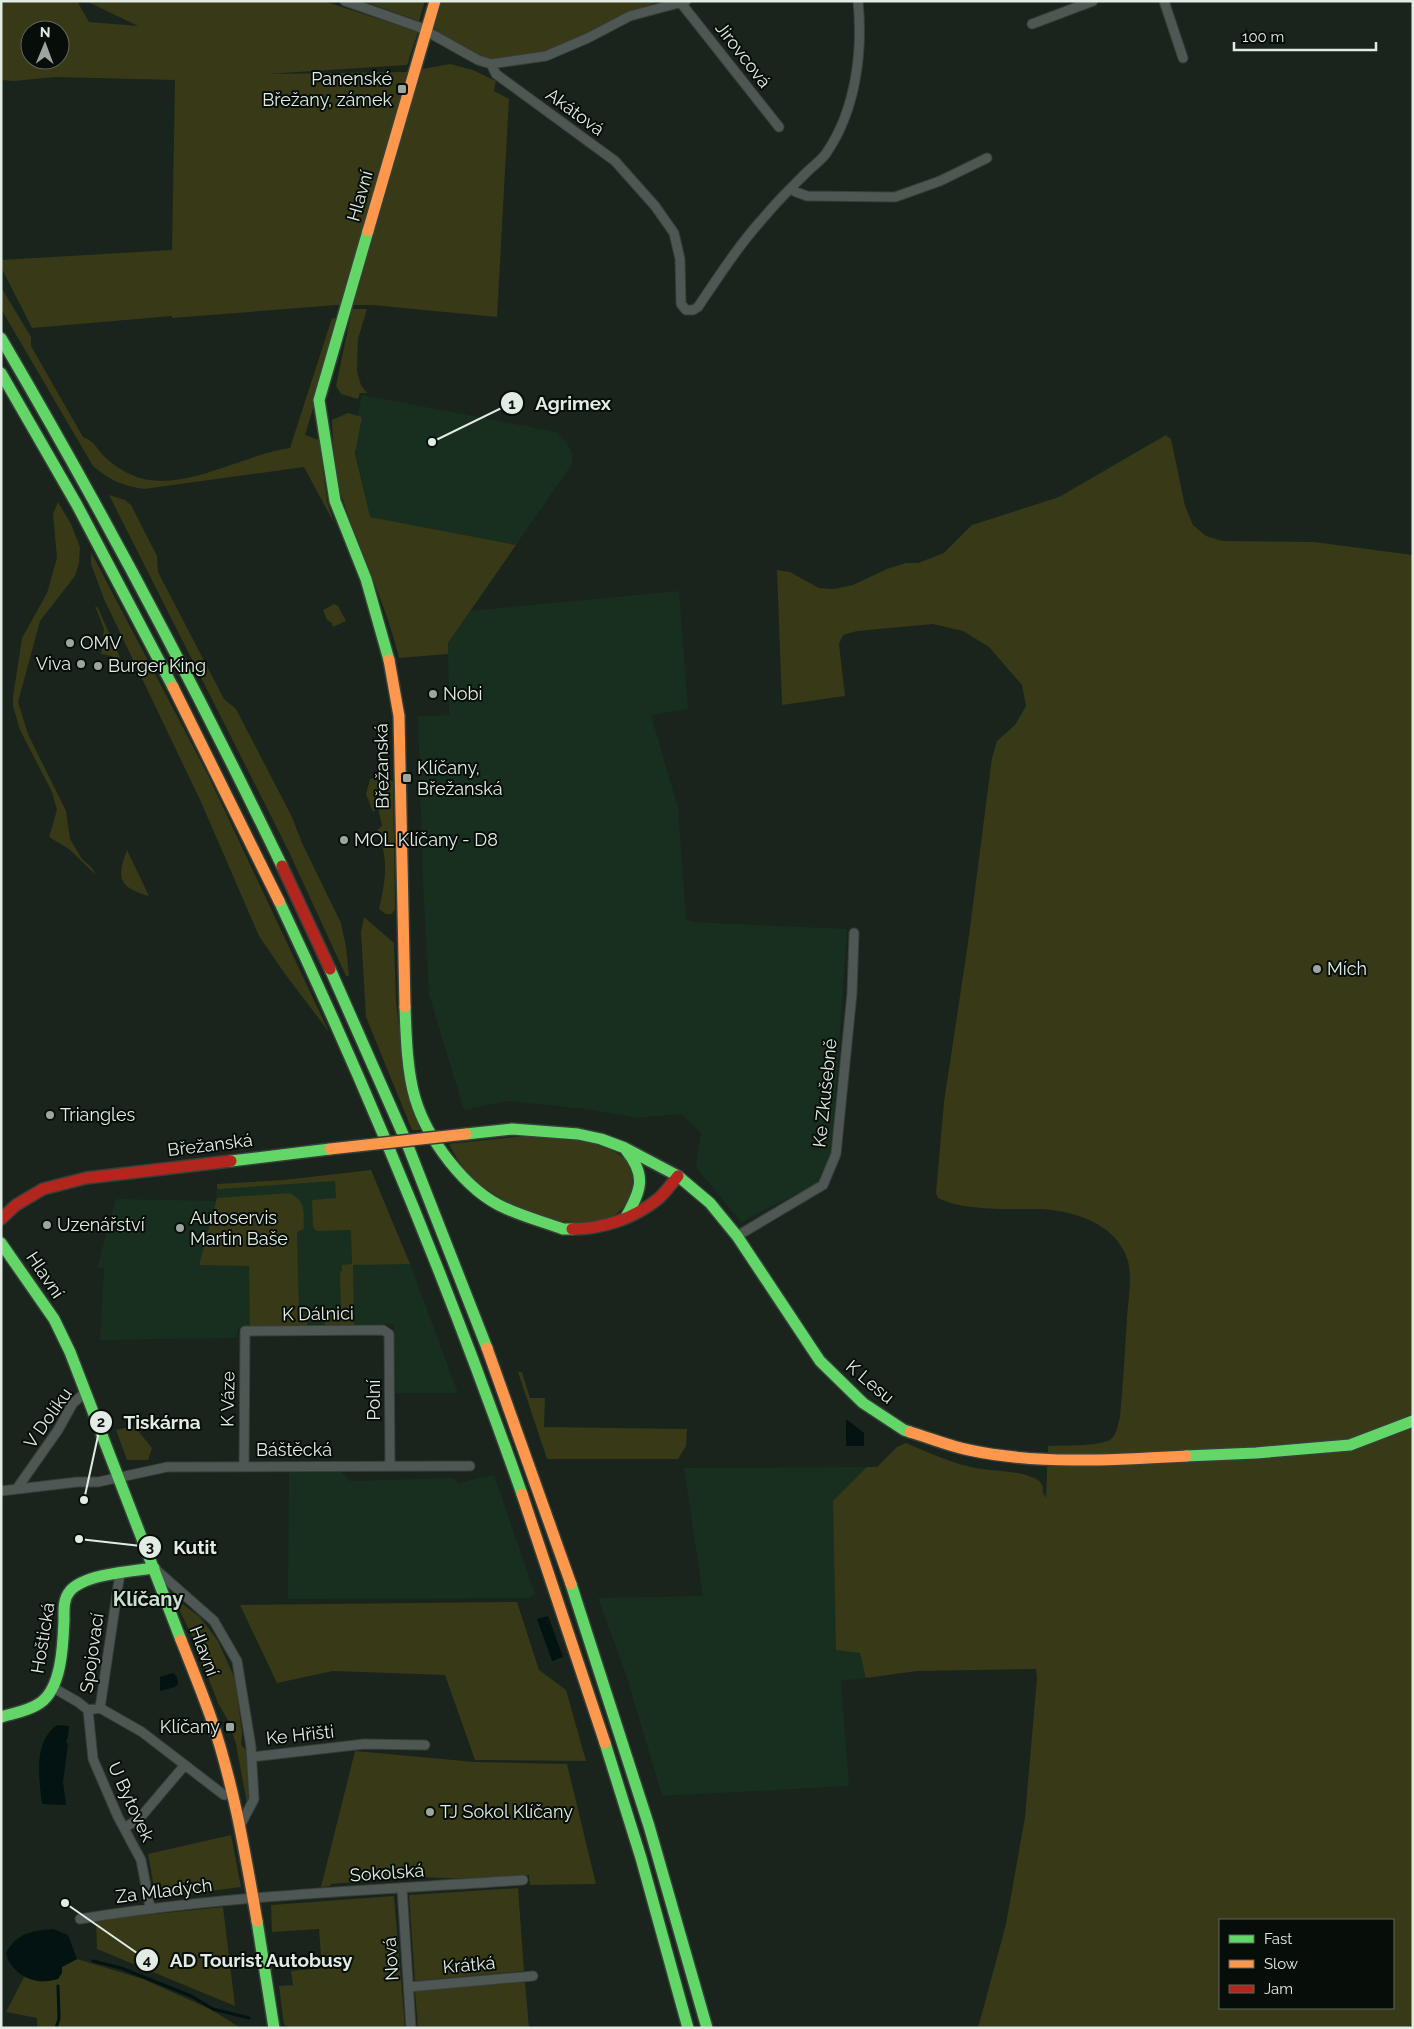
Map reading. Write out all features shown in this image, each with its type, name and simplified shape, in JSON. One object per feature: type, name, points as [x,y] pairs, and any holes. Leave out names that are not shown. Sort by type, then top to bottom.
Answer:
[{"type":"main road","name":"Hlavní","points":[[319,400],[435,1]]},
{"type":"main road","points":[[1,338],[115,537],[272,845],[335,979],[420,1176],[459,1273],[537,1483],[641,1800],[707,2028]]},
{"type":"main road","points":[[1,373],[99,544],[261,861],[319,987],[403,1183],[443,1282],[523,1498],[625,1805],[688,2028]]},
{"type":"main road","name":"Břežanská","points":[[1,1219],[16,1205],[43,1190],[71,1181],[330,1149],[466,1134],[512,1129],[548,1130],[601,1139],[650,1160],[678,1176],[658,1199],[625,1219],[592,1228],[563,1230],[504,1208],[469,1184],[441,1149],[427,1125],[415,1098],[406,1041],[399,716],[392,669],[366,579],[335,501],[319,400]]},
{"type":"main road","points":[[625,1148],[636,1161],[640,1177],[639,1194],[625,1219]]},
{"type":"main road","name":"K Lesu","points":[[678,1176],[710,1203],[737,1236],[820,1361],[863,1403],[904,1430],[968,1450],[1012,1457],[1130,1459],[1274,1452],[1350,1445],[1413,1421]]},
{"type":"main road","name":"Hlavní","points":[[1,1243],[58,1327],[86,1392],[210,1715],[233,1794],[240,1826],[274,2028]]},
{"type":"main road","name":"Hoštická","points":[[1,1717],[30,1708],[43,1700],[52,1687],[58,1675],[66,1600],[71,1590],[82,1582],[120,1573],[154,1568]]},
{"type":"street","points":[[345,1],[395,18],[427,32],[478,60],[491,64],[546,56],[588,38],[630,16],[684,2]]},
{"type":"street","points":[[858,1],[859,47],[852,93],[846,114],[827,153],[792,188],[796,192],[807,196],[895,197],[940,181],[987,158]]},
{"type":"street","points":[[1032,24],[1093,1]]},
{"type":"street","points":[[1164,1],[1183,58]]},
{"type":"street","name":"Jirovcová","points":[[684,2],[779,127]]},
{"type":"street","name":"Akátová","points":[[491,64],[496,74],[615,161],[640,187],[674,233],[680,259],[681,304],[686,310],[693,310],[698,307],[743,243],[792,188]]},
{"type":"street","name":"Ke Zkušebně","points":[[737,1236],[823,1185],[836,1154],[852,993],[854,933]]},
{"type":"street","name":"K Dálnici","points":[[245,1331],[383,1330],[389,1334]]},
{"type":"street","name":"K Váze","points":[[244,1467],[245,1331]]},
{"type":"street","name":"Polní","points":[[389,1334],[390,1466]]},
{"type":"street","name":"V Dolíku","points":[[18,1488],[58,1430],[73,1404],[86,1392]]},
{"type":"street","name":"Báštěcká","points":[[1,1491],[98,1482],[166,1467],[470,1466]]},
{"type":"street","points":[[154,1568],[214,1621],[237,1661],[252,1756]]},
{"type":"street","name":"Spojovací","points":[[100,1708],[120,1573]]},
{"type":"street","points":[[52,1687],[88,1710],[100,1708],[142,1732],[224,1795],[233,1794]]},
{"type":"street","name":"U Bytovek","points":[[88,1710],[93,1760],[118,1818],[141,1860],[150,1908]]},
{"type":"street","name":"Ke Hřišti","points":[[240,1826],[254,1799],[252,1756],[364,1744],[425,1746]]},
{"type":"street","points":[[124,1828],[139,1819],[184,1766]]},
{"type":"street","name":"Sokolská","points":[[253,1898],[524,1880]]},
{"type":"street","name":"Nová","points":[[402,1888],[411,2028]]},
{"type":"street","name":"Za Mladých","points":[[80,1919],[150,1908],[253,1898]]},
{"type":"street","name":"Krátká","points":[[409,1987],[533,1976]]},
{"type":"shaded area","points":[[1,1],[77,1],[89,22],[138,26],[86,1],[324,1],[418,32],[407,65],[267,74],[406,72],[450,64],[473,70],[496,81],[494,91],[509,99],[497,317],[372,305],[337,305],[32,328],[1,267],[1,260],[172,250],[175,80],[55,77],[14,81],[1,80]]},
{"type":"shaded area","points":[[363,1],[425,1],[419,21]]},
{"type":"shaded area","points":[[442,1],[658,1],[557,48],[497,61],[478,58],[433,28]]},
{"type":"shaded area","points":[[1,287],[31,337],[31,346],[83,437],[92,442],[106,458],[123,471],[137,477],[155,481],[174,480],[214,471],[253,457],[290,448],[332,318],[340,320],[305,435],[319,440],[327,501],[334,523],[304,467],[144,489],[123,484],[105,475],[93,466],[1,309]]},
{"type":"shaded area","points":[[352,309],[367,309],[358,339],[357,371],[361,385],[367,393],[360,393],[358,399],[341,394],[336,386]]},
{"type":"shaded area","points":[[362,395],[556,432],[567,443],[572,453],[572,464],[516,545],[369,517],[353,438]]},
{"type":"shaded area","points":[[348,413],[362,417],[355,453],[370,517],[516,545],[448,643],[448,654],[399,658],[380,598],[343,500],[338,480],[332,420]]},
{"type":"shaded area","points":[[1166,435],[1171,439],[1185,506],[1193,525],[1206,536],[1222,541],[1314,542],[1413,555],[1413,2028],[978,2028],[1006,1924],[1025,1817],[1037,1678],[1036,1669],[917,1671],[866,1678],[860,1653],[836,1650],[833,1501],[867,1467],[877,1467],[897,1447],[906,1443],[963,1465],[1030,1476],[1043,1486],[1042,1492],[1046,1498],[1048,1446],[1106,1442],[1116,1432],[1120,1417],[1130,1272],[1127,1258],[1113,1236],[1103,1227],[1091,1221],[1065,1212],[1039,1209],[973,1207],[948,1202],[938,1198],[936,1193],[944,1102],[968,943],[992,758],[997,741],[1015,725],[1026,706],[1022,685],[989,647],[963,631],[933,624],[857,631],[843,635],[839,644],[845,696],[782,705],[777,570],[790,572],[819,588],[834,589],[853,585],[887,569],[906,563],[918,563],[944,553],[972,525],[1059,497]]},
{"type":"shaded area","points":[[109,495],[125,500],[131,505],[157,556],[158,572],[224,699],[236,709],[292,817],[302,843],[341,923],[349,976],[346,976],[289,852]]},
{"type":"shaded area","points":[[58,502],[71,524],[80,547],[79,563],[75,576],[40,621],[18,702],[28,734],[66,811],[70,839],[82,859],[92,868],[96,875],[69,849],[49,837],[57,810],[52,792],[20,730],[13,706],[22,638],[47,593],[57,558],[53,514]]},
{"type":"shaded area","points":[[91,552],[207,773],[329,1032],[259,936],[201,802],[104,599],[91,564]]},
{"type":"shaded area","points":[[679,591],[688,709],[651,715],[678,808],[686,919],[691,922],[847,929],[832,1151],[820,1182],[741,1222],[696,1167],[701,1133],[681,1114],[635,1118],[594,1110],[507,1101],[464,1110],[429,994],[423,882],[418,716],[449,715],[448,643],[470,611]]},
{"type":"shaded area","points":[[334,604],[338,606],[346,621],[333,627],[332,623],[327,620],[323,610]]},
{"type":"shaded area","points":[[95,606],[98,608],[120,658],[101,654],[104,629]]},
{"type":"shaded area","points":[[387,777],[393,782],[395,909],[392,914],[386,914],[379,909],[385,860],[377,830],[382,826],[378,807],[373,812],[366,794],[370,779]]},
{"type":"shaded area","points":[[127,850],[149,896],[131,889],[123,881],[121,875]]},
{"type":"shaded area","points":[[364,917],[394,943],[396,1002],[403,1062],[423,1130],[412,1130],[366,1017],[361,932]]},
{"type":"shaded area","points":[[515,1137],[568,1139],[608,1149],[623,1157],[631,1170],[632,1186],[626,1204],[616,1214],[596,1221],[564,1222],[533,1214],[518,1208],[476,1182],[462,1166],[449,1144]]},
{"type":"shaded area","points":[[371,1170],[410,1264],[458,1393],[395,1393],[394,1324],[238,1328],[237,1338],[100,1340],[104,1268],[97,1268],[116,1199],[216,1201],[217,1184],[284,1180]]},
{"type":"shaded area","points":[[371,1170],[410,1264],[353,1265],[354,1326],[325,1327],[324,1314],[341,1313],[340,1272],[342,1271],[342,1265],[352,1264],[351,1230],[317,1231],[313,1227],[312,1200],[336,1198],[335,1181],[219,1189],[217,1184],[284,1180]]},
{"type":"shaded area","points":[[289,1193],[299,1200],[304,1212],[304,1229],[297,1232],[299,1314],[307,1315],[307,1327],[250,1328],[249,1266],[199,1265],[217,1198]]},
{"type":"shaded area","points":[[518,1372],[522,1372],[530,1398],[545,1398],[544,1427],[687,1429],[686,1446],[678,1459],[547,1459]]},
{"type":"shaded area","points":[[846,1419],[864,1433],[864,1446],[846,1446]]},
{"type":"shaded area","points":[[134,1426],[152,1448],[148,1460],[127,1460],[116,1430]]},
{"type":"shaded area","points":[[971,1467],[1027,1475],[1039,1479],[1047,1499],[917,1671],[841,1681],[849,1786],[662,1796],[627,1677],[598,1598],[703,1596],[684,1468]]},
{"type":"shaded area","points":[[289,1471],[340,1471],[350,1481],[453,1478],[457,1483],[494,1475],[535,1594],[529,1598],[288,1599]]},
{"type":"shaded area","points":[[173,1597],[200,1617],[218,1641],[235,1679],[242,1733],[241,1745],[246,1750],[249,1802],[247,1804],[236,1744],[229,1722],[218,1703],[193,1638]]},
{"type":"shaded area","points":[[517,1602],[539,1670],[566,1690],[586,1761],[475,1760],[445,1675],[333,1671],[277,1683],[240,1605]]},
{"type":"shaded area","points":[[548,1616],[563,1657],[552,1661],[537,1619]]},
{"type":"shaded area","points":[[173,1673],[177,1677],[178,1684],[175,1687],[160,1691],[160,1677]]},
{"type":"shaded area","points":[[57,1725],[69,1726],[63,1782],[66,1805],[42,1804],[39,1772],[41,1751],[49,1732]]},
{"type":"shaded area","points":[[355,1751],[475,1762],[567,1764],[596,1884],[530,1885],[529,1875],[473,1879],[390,1876],[389,1879],[331,1884],[330,1886],[321,1887]]},
{"type":"shaded area","points":[[231,1835],[241,1887],[156,1898],[148,1854]]},
{"type":"shaded area","points":[[518,1888],[524,1971],[415,1981],[409,1895]]},
{"type":"shaded area","points":[[394,1896],[405,2028],[292,2028],[284,2025],[279,1986],[293,1985],[291,1971],[322,1968],[319,1929],[272,1932],[271,1905]]},
{"type":"shaded area","points":[[223,1907],[235,2006],[97,1949],[96,1920]]},
{"type":"shaded area","points":[[53,1929],[68,1935],[77,1959],[62,1967],[62,1973],[58,1979],[36,1980],[19,1973],[10,1964],[6,1953],[10,1946],[25,1934]]},
{"type":"shaded area","points":[[77,1959],[143,1979],[210,2009],[241,2028],[37,2028],[37,2018],[6,2012],[24,1977],[41,1982]]},
{"type":"shaded area","points":[[525,1982],[529,2028],[418,2028],[415,1991]]},
{"type":"waterway","points":[[93,1961],[121,1968],[191,1996],[213,2009],[249,2018]]},
{"type":"waterway","points":[[56,2028],[59,2019],[58,1986]]},
{"type":"traffic: fast","points":[[368,231],[319,400],[335,501],[366,579],[389,660]]},
{"type":"traffic: fast","points":[[1,338],[147,599],[216,732],[282,866]]},
{"type":"traffic: fast","points":[[1,373],[77,505],[173,687]]},
{"type":"traffic: fast","points":[[279,901],[313,974],[408,1194],[467,1343],[522,1494]]},
{"type":"traffic: fast","points":[[330,969],[406,1141],[487,1348]]},
{"type":"traffic: fast","points":[[405,1007],[406,1041],[415,1098],[429,1130],[450,1162],[463,1177],[490,1200],[527,1217],[563,1229],[572,1229]]},
{"type":"traffic: fast","points":[[466,1134],[512,1129],[578,1134],[601,1139],[625,1148],[678,1176],[710,1203],[737,1236],[820,1361],[863,1403],[910,1432]]},
{"type":"traffic: fast","points":[[231,1161],[330,1149]]},
{"type":"traffic: fast","points":[[626,1150],[637,1168],[640,1183],[626,1217]]},
{"type":"traffic: fast","points":[[1,1243],[54,1319],[70,1352],[181,1640]]},
{"type":"traffic: fast","points":[[1186,1456],[1256,1453],[1350,1445],[1413,1421]]},
{"type":"traffic: fast","points":[[1,1717],[36,1706],[47,1696],[53,1687],[62,1653],[65,1601],[70,1591],[77,1585],[97,1577],[154,1568]]},
{"type":"traffic: fast","points":[[571,1584],[649,1826],[707,2028]]},
{"type":"traffic: fast","points":[[605,1743],[641,1858],[688,2028]]},
{"type":"traffic: fast","points":[[257,1921],[274,2028]]},
{"type":"traffic: slow","points":[[368,231],[435,1]]},
{"type":"traffic: slow","points":[[389,660],[399,716],[405,1007]]},
{"type":"traffic: slow","points":[[173,687],[279,901]]},
{"type":"traffic: slow","points":[[330,1149],[466,1134]]},
{"type":"traffic: slow","points":[[487,1348],[571,1584]]},
{"type":"traffic: slow","points":[[910,1432],[962,1448],[1022,1458],[1077,1460],[1186,1456]]},
{"type":"traffic: slow","points":[[522,1494],[605,1743]]},
{"type":"traffic: slow","points":[[181,1640],[210,1715],[225,1765],[243,1843],[257,1921]]},
{"type":"traffic: jam","points":[[282,866],[330,969]]},
{"type":"traffic: jam","points":[[1,1219],[16,1205],[43,1189],[86,1178],[231,1161]]},
{"type":"traffic: jam","points":[[572,1229],[606,1225],[628,1217],[658,1199],[678,1176]]},
{"type":"place","name":"Panenské Břežany, zámek","points":[[402,89]]},
{"type":"place","name":"Agrimex","points":[[432,442]]},
{"type":"place","name":"OMV","points":[[70,643]]},
{"type":"place","name":"Viva","points":[[81,664]]},
{"type":"place","name":"Burger King","points":[[98,666]]},
{"type":"place","name":"Nobi","points":[[433,694]]},
{"type":"place","name":"Klíčany, Břežanská","points":[[407,778]]},
{"type":"place","name":"MOL Klíčany - D8","points":[[344,840]]},
{"type":"place","name":"Mích","points":[[1317,969]]},
{"type":"place","name":"Triangles","points":[[50,1115]]},
{"type":"place","name":"Uzenářství","points":[[47,1225]]},
{"type":"place","name":"Autoservis Martin Baše","points":[[180,1228]]},
{"type":"place","name":"Tiskárna","points":[[84,1500]]},
{"type":"place","name":"Kutit","points":[[79,1539]]},
{"type":"place","name":"Klíčany","points":[[230,1727]]},
{"type":"place","name":"TJ Sokol Klíčany","points":[[430,1812]]},
{"type":"place","name":"AD Tourist Autobusy","points":[[65,1903]]},
{"type":"district","name":"Klíčany","points":[[148,1599]]}]
